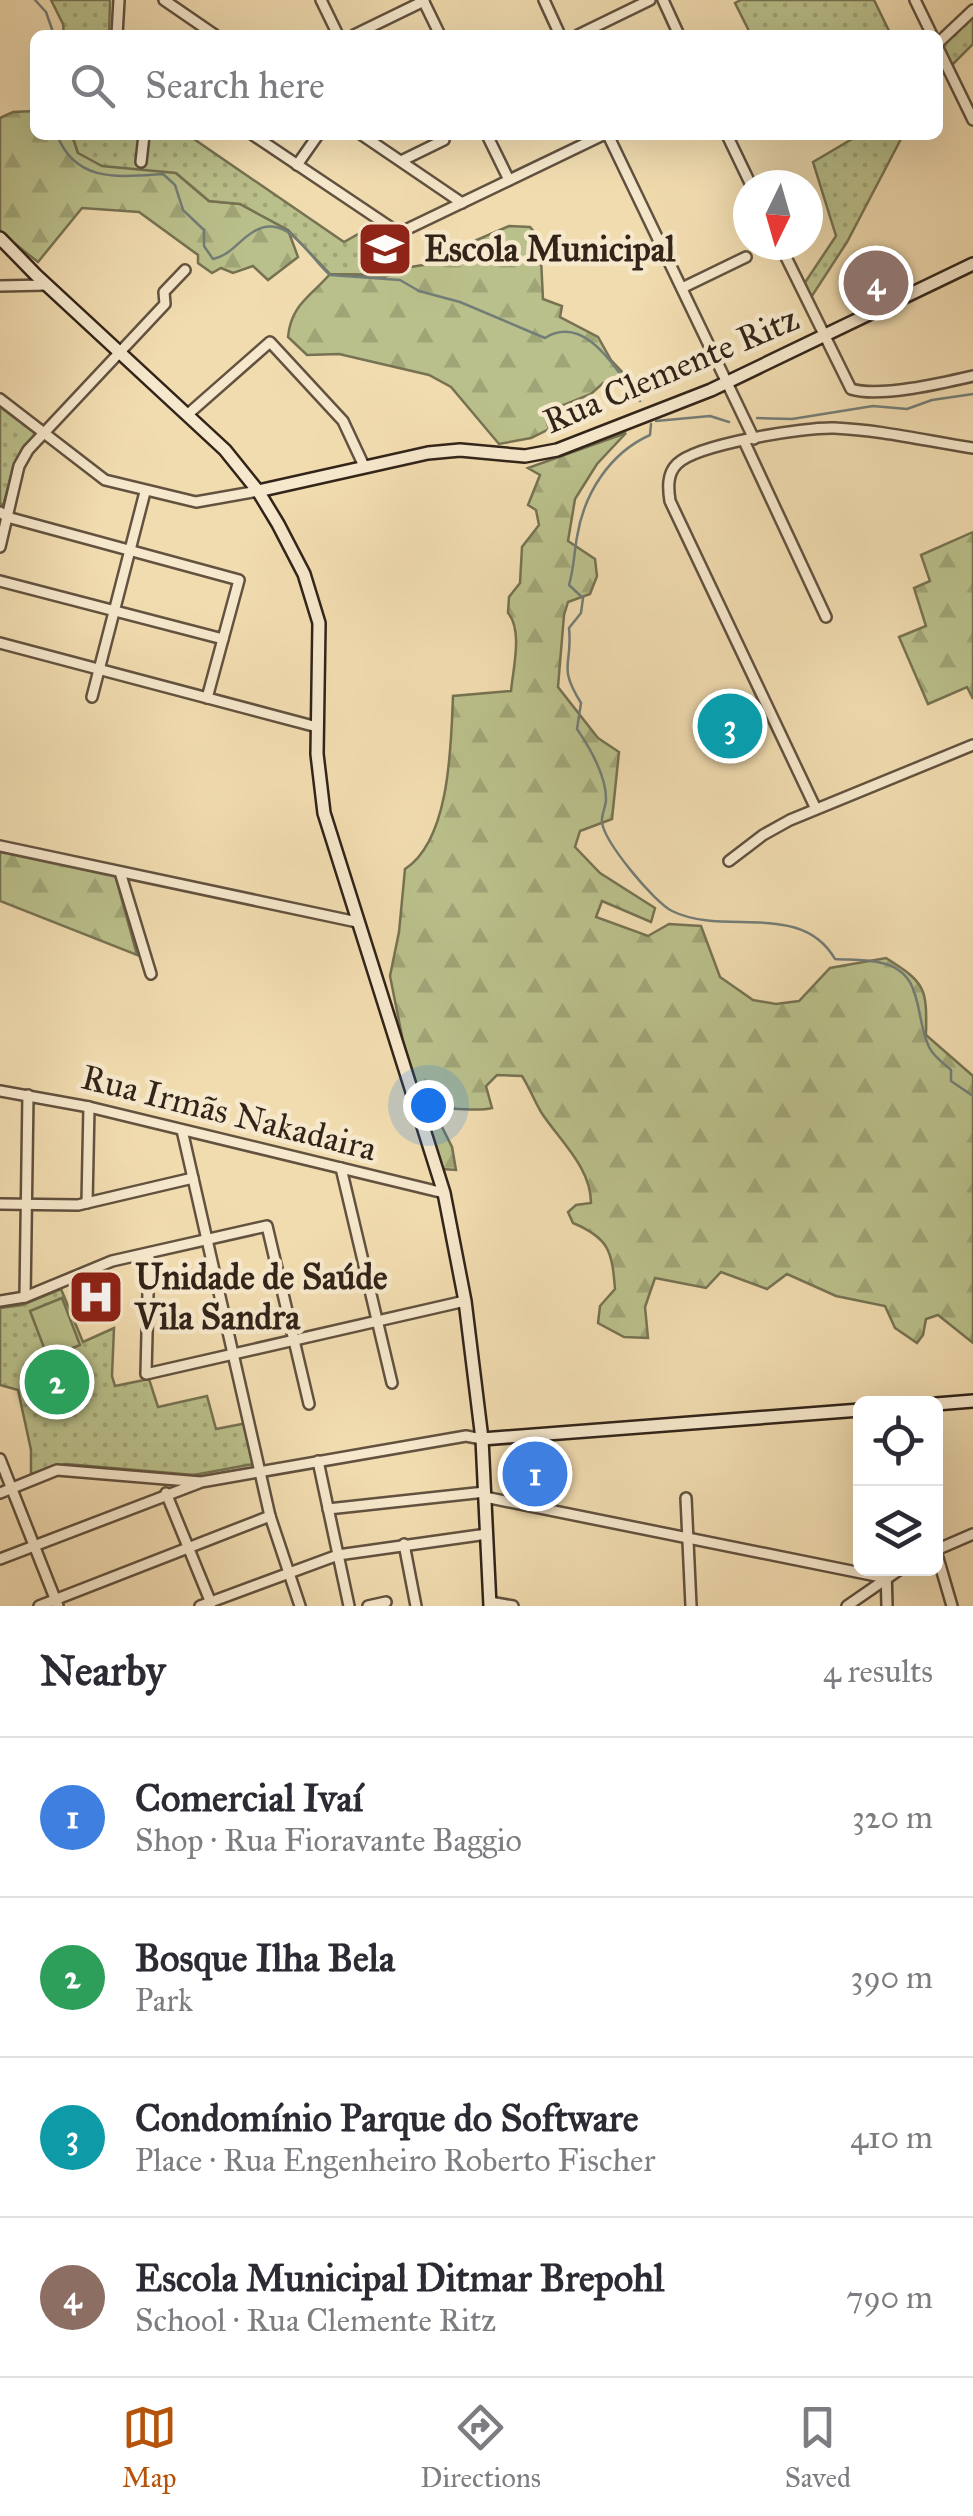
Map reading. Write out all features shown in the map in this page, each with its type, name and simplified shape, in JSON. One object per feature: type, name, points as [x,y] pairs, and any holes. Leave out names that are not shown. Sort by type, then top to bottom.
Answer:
[{"type":"main road","points":[[0,238],[225,450],[258,491],[301,566],[313,597],[320,646],[318,772],[324,813],[444,1194],[465,1301],[482,1439],[490,1604]]},
{"type":"main road","name":"Rua Clemente Ritz","points":[[258,491],[445,450],[514,456],[547,453],[727,382],[973,264]]},
{"type":"main road","points":[[943,1403],[973,1401]]},
{"type":"main road","points":[[482,1439],[853,1411]]},
{"type":"street","points":[[118,30],[119,0]]},
{"type":"street","points":[[164,0],[208,30]]},
{"type":"street","points":[[321,0],[336,30]]},
{"type":"street","points":[[544,0],[558,30]]},
{"type":"street","points":[[588,30],[650,0]]},
{"type":"street","points":[[662,0],[677,30]]},
{"type":"street","points":[[915,0],[930,30]]},
{"type":"street","points":[[364,30],[423,1],[438,30]]},
{"type":"street","points":[[943,40],[973,10]]},
{"type":"street","points":[[943,56],[973,120]]},
{"type":"street","points":[[141,162],[143,140]]},
{"type":"street","points":[[260,140],[399,233],[595,140]]},
{"type":"street","points":[[298,165],[315,140]]},
{"type":"street","points":[[369,140],[462,203]]},
{"type":"street","points":[[400,161],[444,140]]},
{"type":"street","points":[[490,140],[509,180]]},
{"type":"street","points":[[608,140],[727,382],[826,617]]},
{"type":"street","points":[[729,140],[744,170]]},
{"type":"street","points":[[682,288],[740,260]]},
{"type":"street","points":[[787,260],[846,384],[853,390],[910,387],[973,376]]},
{"type":"street","points":[[0,547],[4,515],[28,450],[165,304],[164,292],[184,270]]},
{"type":"street","points":[[0,286],[46,285]]},
{"type":"street","points":[[188,415],[270,342],[343,421],[364,466]]},
{"type":"street","points":[[0,400],[105,480],[196,502],[258,491]]},
{"type":"street","points":[[816,809],[670,501],[668,486],[673,470],[681,460],[706,449],[829,428],[973,448]]},
{"type":"street","points":[[92,697],[145,492]]},
{"type":"street","points":[[4,515],[239,580],[206,698]]},
{"type":"street","points":[[0,581],[223,638]]},
{"type":"street","points":[[0,643],[317,728]]},
{"type":"street","points":[[729,861],[763,834],[973,745]]},
{"type":"street","points":[[0,846],[356,922]]},
{"type":"street","points":[[120,872],[151,974]]},
{"type":"street","name":"Rua Irmãs Nakadaira","points":[[0,1091],[89,1107],[444,1194]]},
{"type":"street","points":[[25,1297],[28,1096]]},
{"type":"street","points":[[87,1203],[89,1107]]},
{"type":"street","points":[[182,1130],[270,1516],[300,1606]]},
{"type":"street","points":[[342,1168],[392,1383]]},
{"type":"street","points":[[0,1204],[87,1203],[194,1178]]},
{"type":"street","points":[[0,1302],[25,1297],[100,1265],[266,1226],[309,1404]]},
{"type":"street","points":[[149,1253],[146,1374],[465,1301]]},
{"type":"street","points":[[0,1559],[202,1482],[466,1436],[482,1439]]},
{"type":"street","points":[[0,1459],[57,1603]]},
{"type":"street","points":[[318,1461],[349,1606]]},
{"type":"street","points":[[0,1493],[64,1470],[202,1482]]},
{"type":"street","points":[[166,1493],[208,1605],[338,1555],[486,1534]]},
{"type":"street","points":[[328,1509],[485,1494],[688,1538],[853,1567]]},
{"type":"street","points":[[686,1498],[691,1606]]},
{"type":"street","points":[[39,1606],[57,1603],[270,1516]]},
{"type":"street","points":[[943,1548],[973,1534]]},
{"type":"street","points":[[404,1544],[416,1606]]},
{"type":"street","points":[[943,1575],[952,1606]]},
{"type":"street","points":[[847,1606],[882,1576]]},
{"type":"street","points":[[886,1576],[887,1606]]},
{"type":"street","points":[[368,1606],[386,1602]]},
{"type":"street","points":[[490,1604],[513,1606]]},
{"type":"green space","points":[[51,0],[110,0],[109,30],[64,30]]},
{"type":"green space","points":[[874,0],[889,30],[748,30],[735,3]]},
{"type":"green space","points":[[973,17],[973,44],[951,66],[943,45]]},
{"type":"green space","points":[[30,111],[30,140],[74,140],[78,153],[176,173],[209,201],[240,204],[288,230],[298,257],[268,280],[253,266],[233,273],[221,268],[212,273],[198,263],[198,255],[139,212],[82,208],[38,262],[0,232],[0,118]]},
{"type":"green space","points":[[74,140],[195,140],[344,242],[374,225],[381,230],[363,256],[390,275],[330,274],[288,230],[240,204],[209,201],[176,173],[102,166],[78,153]]},
{"type":"green space","points":[[850,140],[900,140],[847,242],[810,299],[802,287],[836,236],[823,194],[823,170],[815,170],[813,162]]},
{"type":"green space","points":[[509,226],[530,227],[540,239],[543,299],[562,306],[560,317],[598,337],[625,375],[544,413],[549,429],[531,438],[499,444],[451,387],[429,375],[339,354],[307,355],[288,337],[297,309],[330,274],[384,277],[441,262],[467,244]]},
{"type":"green space","points":[[0,407],[36,434],[14,464],[3,506],[0,503]]},
{"type":"green space","points":[[626,433],[597,464],[575,499],[568,541],[595,559],[597,576],[590,594],[568,602],[558,687],[598,738],[619,752],[612,819],[580,831],[575,847],[600,873],[655,908],[651,922],[602,901],[596,917],[648,936],[669,924],[701,926],[720,977],[753,1000],[776,1004],[799,1001],[830,968],[886,958],[916,981],[926,1007],[926,1035],[973,1076],[973,1343],[938,1315],[926,1319],[917,1343],[895,1328],[885,1306],[836,1296],[787,1274],[767,1289],[721,1272],[706,1288],[655,1278],[645,1307],[648,1338],[624,1337],[598,1323],[600,1306],[615,1289],[610,1255],[601,1240],[573,1223],[568,1212],[576,1205],[591,1203],[590,1190],[573,1155],[541,1112],[522,1076],[497,1075],[486,1086],[492,1108],[434,1111],[452,1147],[456,1170],[442,1169],[403,1041],[390,976],[405,869],[420,855],[439,815],[449,765],[453,696],[511,691],[516,639],[508,613],[509,597],[520,583],[522,547],[539,525],[536,510],[528,505],[540,475],[528,468]]},
{"type":"green space","points":[[973,532],[973,699],[967,687],[928,704],[899,637],[926,626],[914,588],[930,581],[921,555]]},
{"type":"green space","points":[[0,851],[115,875],[137,955],[0,901]]},
{"type":"green space","points":[[61,1289],[83,1342],[114,1328],[115,1386],[149,1379],[158,1407],[207,1396],[216,1429],[247,1423],[253,1464],[194,1475],[66,1464],[31,1474],[31,1450],[18,1390],[0,1385],[0,1308],[22,1305]]},
{"type":"green space","points":[[62,1298],[80,1345],[48,1358],[30,1311]]},
{"type":"waterway","points":[[35,0],[46,12],[52,30]]},
{"type":"waterway","points":[[60,140],[75,162],[100,174],[163,174],[175,185],[183,210],[204,230],[204,246],[213,259],[253,232],[276,227],[287,231],[330,275],[400,280],[419,291],[460,302],[545,338],[560,332],[588,339],[640,401]]},
{"type":"waterway","points":[[757,418],[792,419],[873,406],[907,409],[932,400],[973,394]]},
{"type":"waterway","points":[[656,421],[710,416],[729,422]]},
{"type":"waterway","points":[[651,424],[650,435],[623,452],[593,490],[581,521],[569,585],[583,598],[581,613],[569,628],[568,672],[581,703],[577,729],[603,781],[605,831],[631,871],[672,911],[693,918],[803,930],[820,941],[835,959],[871,961],[896,968],[912,986],[931,1051],[951,1070],[951,1081],[973,1096]]},
{"type":"place","name":"Escola Municipal","points":[[385,249]]},
{"type":"place","name":"Escola Municipal Ditmar Brepohl","points":[[876,283]]},
{"type":"place","name":"Condomínio Parque do Software","points":[[730,726]]},
{"type":"place","name":"Unidade de Saúde Vila Sandra","points":[[96,1297]]},
{"type":"place","name":"Bosque Ilha Bela","points":[[57,1382]]},
{"type":"place","name":"Comercial Ivaí","points":[[535,1474]]}]
